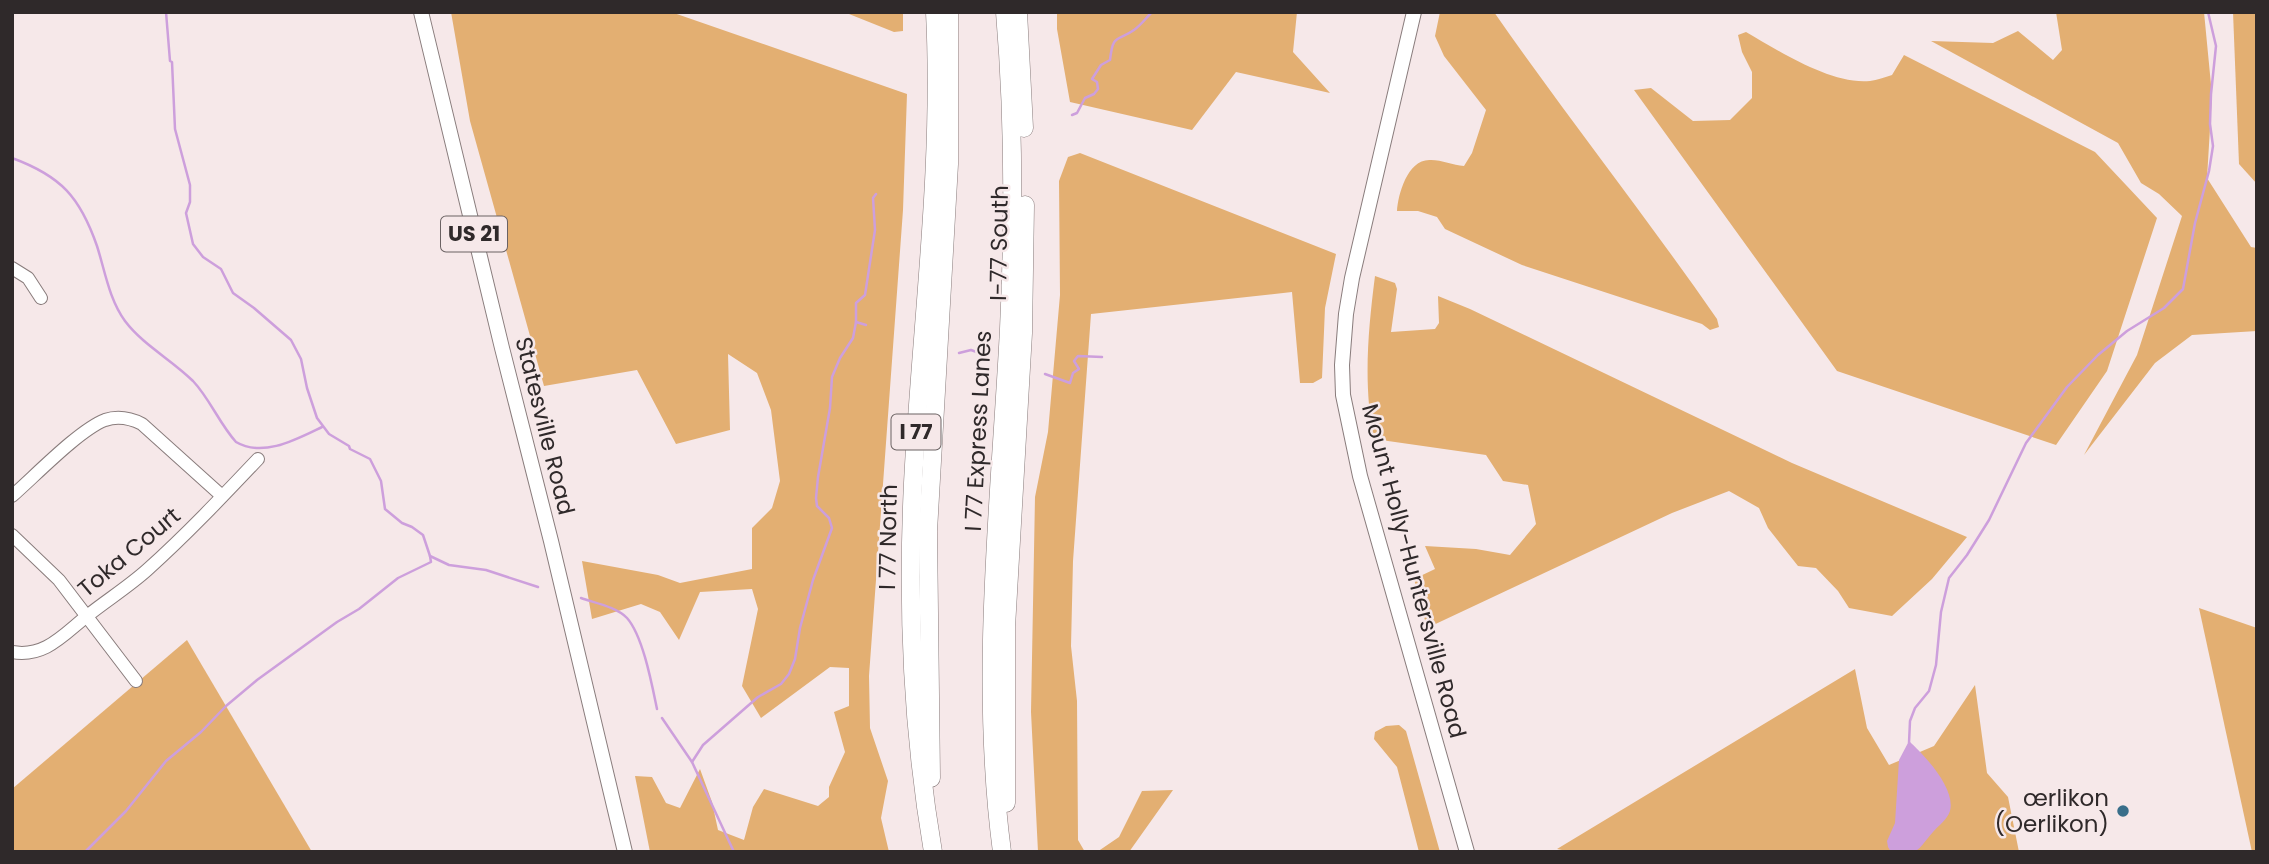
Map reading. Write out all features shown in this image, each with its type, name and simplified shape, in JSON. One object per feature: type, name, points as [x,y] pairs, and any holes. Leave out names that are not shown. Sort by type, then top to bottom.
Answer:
[{"type":"highway","name":"I 77 North","points":[[933,852],[922,790],[914,718],[911,578],[914,474],[935,163],[935,12]]},
{"type":"highway","name":"I 77 Express Lanes","points":[[933,852],[928,531],[949,164],[949,12]]},
{"type":"highway","name":"I 77 Express Lanes","points":[[1004,852],[993,768],[991,673],[1013,239],[1011,99],[1005,12]]},
{"type":"highway","name":"I-77 South","points":[[1004,852],[1006,627],[1022,345],[1025,239],[1023,98],[1018,12]]},
{"type":"main road","name":"Statesville Road","points":[[421,12],[625,852]]},
{"type":"main road","name":"Mount Holly-Huntersville Road","points":[[1414,12],[1352,278],[1344,331],[1342,380],[1360,476],[1466,852]]},
{"type":"street","points":[[12,268],[28,278],[41,298]]},
{"type":"street","points":[[12,496],[84,432],[99,423],[116,418],[126,418],[142,424],[222,496]]},
{"type":"street","name":"Toka Court","points":[[12,652],[32,653],[57,642],[146,571],[185,535],[258,459]]},
{"type":"street","points":[[12,535],[59,580],[136,681]]},
{"type":"shaded area","points":[[451,12],[671,12],[907,94],[903,210],[869,676],[870,728],[888,781],[881,818],[889,852],[650,852],[635,776],[652,777],[666,803],[680,808],[700,769],[712,802],[718,830],[744,840],[753,807],[764,789],[818,806],[829,797],[829,787],[845,752],[834,712],[849,706],[849,668],[830,667],[761,718],[742,686],[758,609],[752,589],[700,592],[679,640],[660,612],[641,604],[592,619],[582,561],[658,575],[680,583],[752,569],[752,528],[772,508],[780,481],[771,410],[757,373],[728,354],[730,430],[676,444],[637,370],[544,386],[470,121]]},
{"type":"shaded area","points":[[844,12],[903,12],[903,31],[894,32]]},
{"type":"shaded area","points":[[1057,12],[1297,12],[1293,52],[1330,93],[1236,72],[1192,130],[1070,102],[1057,29]]},
{"type":"shaded area","points":[[1440,12],[1494,12],[1690,280],[1717,319],[1719,327],[1710,330],[1702,324],[1522,265],[1445,229],[1437,217],[1418,211],[1397,211],[1402,187],[1416,165],[1431,160],[1464,166],[1472,153],[1486,110],[1444,56],[1435,36]]},
{"type":"shaded area","points":[[2056,12],[2204,12],[2212,95],[2207,178],[2251,247],[2257,248],[2257,331],[2192,335],[2155,363],[2084,455],[2137,355],[2182,216],[2159,194],[2141,183],[2118,143],[1931,41],[1993,43],[2018,31],[2053,60],[2062,50]]},
{"type":"shaded area","points":[[2233,12],[2257,12],[2257,184],[2239,164]]},
{"type":"shaded area","points":[[1746,32],[1806,65],[1839,78],[1855,81],[1870,81],[1892,75],[1904,55],[2095,152],[2157,218],[2107,371],[2056,445],[1837,371],[1634,90],[1651,88],[1693,121],[1730,120],[1752,98],[1752,72],[1742,52],[1738,35]]},
{"type":"shaded area","points":[[1080,153],[1336,254],[1325,308],[1322,378],[1313,383],[1300,383],[1292,292],[1091,314],[1073,561],[1071,646],[1077,701],[1078,840],[1085,852],[1038,852],[1031,712],[1035,497],[1048,432],[1060,295],[1059,181],[1068,157]]},
{"type":"shaded area","points":[[1375,276],[1395,283],[1397,289],[1391,332],[1435,329],[1439,323],[1438,296],[1792,463],[1967,537],[1932,579],[1892,616],[1849,608],[1838,591],[1816,568],[1798,566],[1768,528],[1759,508],[1729,491],[1672,513],[1427,628],[1414,579],[1435,569],[1425,546],[1476,549],[1510,555],[1536,524],[1528,485],[1503,481],[1486,455],[1374,439],[1368,358]]},
{"type":"shaded area","points":[[2199,608],[2257,628],[2257,852],[2252,852]]},
{"type":"shaded area","points":[[187,640],[312,852],[12,852],[12,789]]},
{"type":"shaded area","points":[[1855,669],[1867,728],[1889,765],[1934,746],[1975,685],[1987,773],[2008,797],[2019,852],[1572,852],[1557,849]]},
{"type":"shaded area","points":[[1399,725],[1406,731],[1440,852],[1419,852],[1397,767],[1374,739],[1375,732],[1386,726]]},
{"type":"shaded area","points":[[1909,741],[1944,782],[1951,802],[1950,811],[1920,848],[1908,852],[1891,852],[1887,841],[1895,823],[1899,760]]},
{"type":"shaded area","points":[[1173,790],[1129,852],[1097,852],[1119,837],[1142,791]]},
{"type":"waterway","points":[[166,12],[172,62],[175,129],[190,185],[190,202],[186,213],[193,244],[203,257],[221,269],[233,293],[291,340],[301,359],[317,418],[329,434],[370,459],[381,481],[385,509],[423,535],[430,556],[449,565],[486,570],[538,587]]},
{"type":"waterway","points":[[1072,115],[1077,113],[1085,98],[1098,89],[1097,82],[1092,79],[1101,65],[1110,60],[1114,42],[1137,28],[1152,12]]},
{"type":"waterway","points":[[1909,743],[1910,721],[1915,708],[1929,691],[1936,665],[1941,612],[1949,578],[1989,520],[2026,443],[2067,387],[2098,355],[2127,331],[2164,308],[2183,289],[2213,146],[2210,124],[2216,46],[2208,12]]},
{"type":"waterway","points":[[12,158],[44,172],[76,201],[97,246],[111,294],[125,321],[140,338],[193,381],[236,442],[257,448],[280,445],[322,427]]},
{"type":"waterway","points":[[692,762],[703,745],[758,697],[781,684],[795,659],[813,580],[832,528],[829,518],[817,506],[818,477],[830,408],[832,377],[853,338],[856,303],[865,295],[875,230],[873,198],[876,194]]},
{"type":"waterway","points":[[856,322],[866,325]]},
{"type":"waterway","points":[[959,353],[971,350],[985,355]]},
{"type":"waterway","points":[[1045,374],[1070,383],[1073,373],[1079,369],[1074,361],[1078,356],[1102,357]]},
{"type":"waterway","points":[[85,852],[126,811],[166,761],[201,732],[226,706],[257,680],[359,609],[398,578],[431,562],[430,556]]},
{"type":"waterway","points":[[581,598],[618,611],[633,626],[646,661],[657,709]]},
{"type":"waterway","points":[[662,718],[692,762],[734,852]]},
{"type":"place","name":"œrlikon (Oerlikon)","points":[[2123,811]]}]
